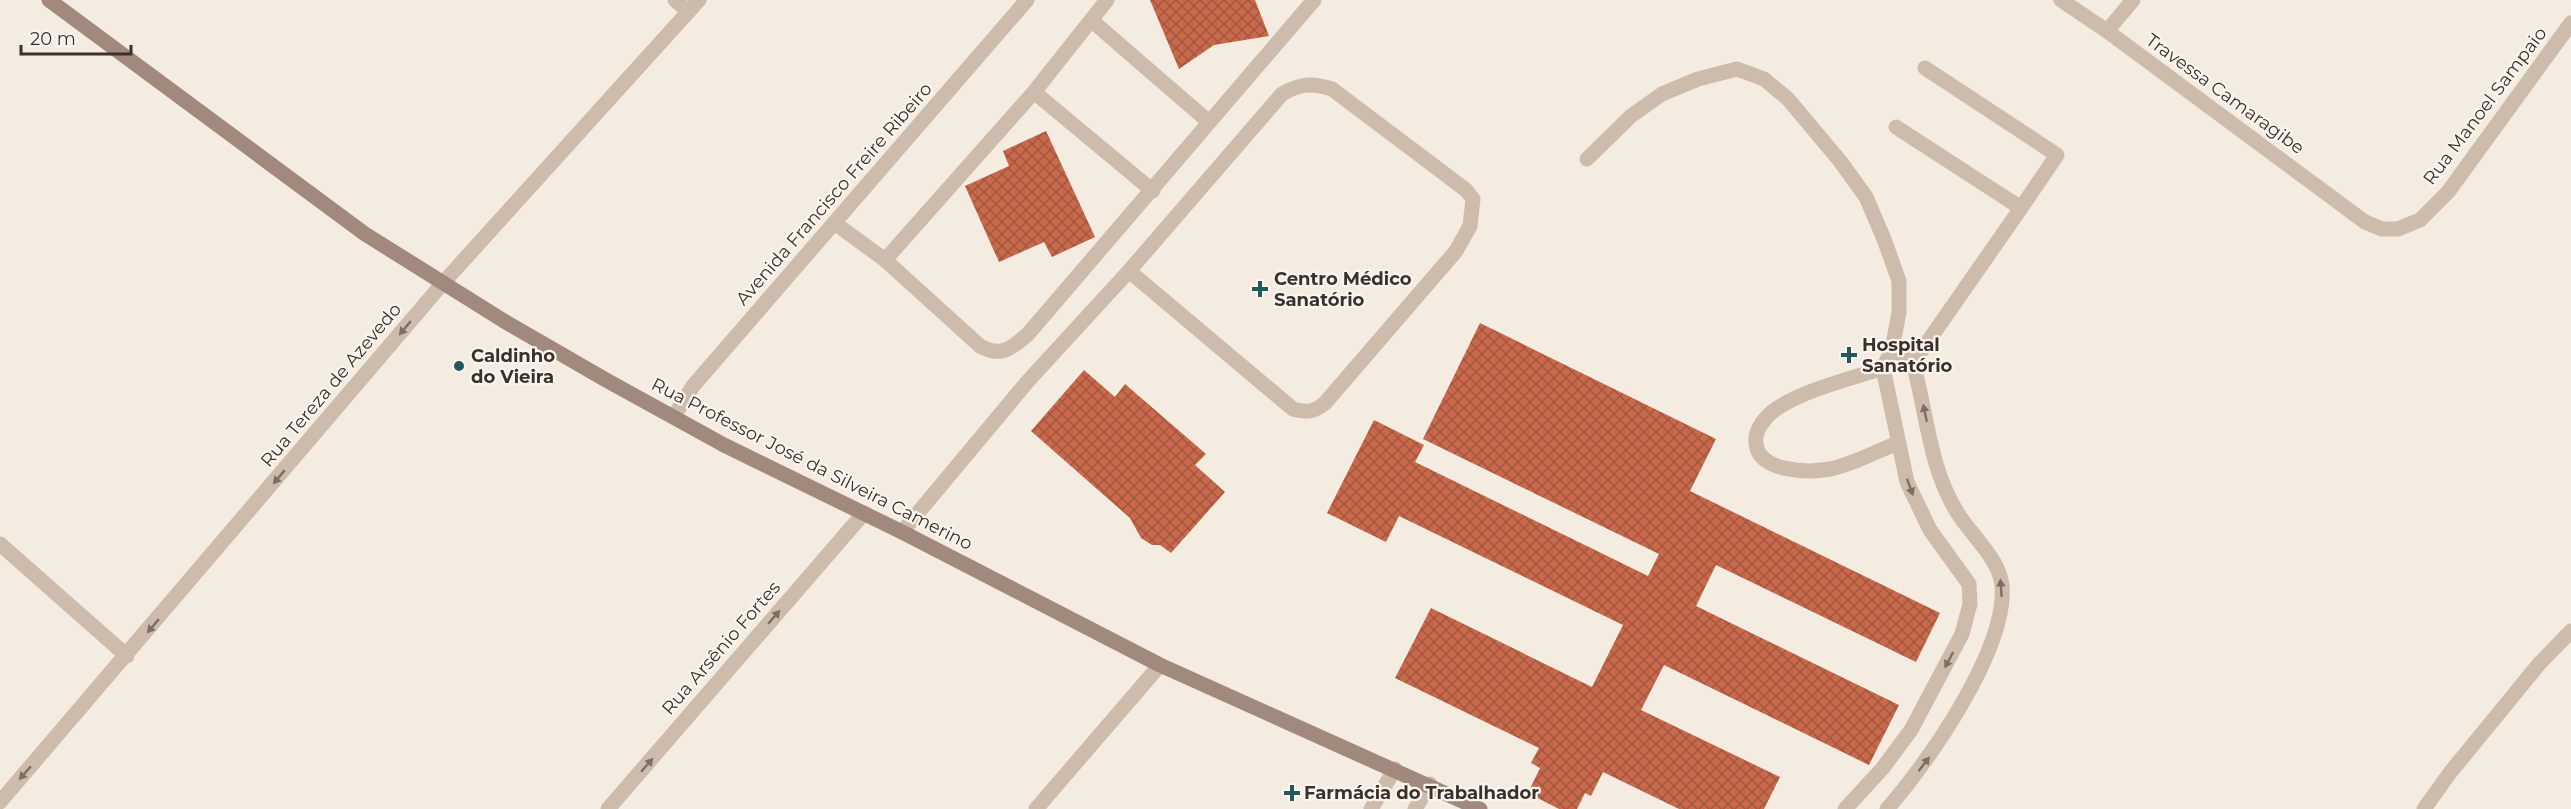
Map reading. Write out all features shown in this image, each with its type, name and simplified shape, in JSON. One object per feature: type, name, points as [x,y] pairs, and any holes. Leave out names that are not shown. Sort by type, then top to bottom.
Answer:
[{"type":"street","name":"Rua Professor José da Silveira Camerino","points":[[49,0],[365,234],[443,284],[606,380],[724,445],[902,532],[1160,665],[1430,784],[1480,809]]},
{"type":"street","points":[[675,0],[693,6]]},
{"type":"street","name":"Avenida Francisco Freire Ribeiro","points":[[674,416],[693,386],[836,224],[1027,0]]},
{"type":"street","points":[[885,260],[1034,92],[1107,0]]},
{"type":"street","points":[[836,224],[885,260],[980,346],[991,352],[1003,352],[1028,334],[1153,191],[1314,0]]},
{"type":"street","name":"Travessa Camaragibe","points":[[2061,0],[2107,31],[2365,222]]},
{"type":"street","points":[[2107,31],[2133,0]]},
{"type":"street","name":"Rua Tereza de Azevedo","points":[[0,802],[443,284],[693,6]]},
{"type":"street","points":[[1091,20],[1209,122]]},
{"type":"street","name":"Rua Manoel Sampaio","points":[[2365,222],[2382,229],[2398,230],[2420,220],[2448,192],[2571,22]]},
{"type":"street","points":[[1912,363],[2057,155],[1924,68]]},
{"type":"street","points":[[1587,159],[1630,116],[1662,94],[1698,79],[1737,69],[1764,79],[1795,108],[1840,161],[1866,197],[1899,281],[1899,312],[1892,350],[1883,368],[1907,482],[1930,530],[1969,584],[1969,610],[1962,633],[1911,730],[1882,769],[1845,809]]},
{"type":"street","points":[[902,532],[1028,381],[1129,271],[1282,94],[1296,85],[1312,83],[1332,88],[1466,190],[1473,199],[1470,226],[1456,251],[1325,403],[1315,410],[1304,412],[1293,409],[1129,271]]},
{"type":"street","points":[[1034,92],[1153,191]]},
{"type":"street","points":[[1896,126],[2021,208]]},
{"type":"street","points":[[1887,809],[1938,744],[1992,643],[2001,606],[2002,584],[1998,572],[1958,513],[1938,473],[1912,363],[1904,355],[1892,350]]},
{"type":"street","points":[[1883,368],[1801,397],[1776,409],[1761,423],[1755,441],[1760,455],[1776,465],[1803,471],[1831,469],[1898,443]]},
{"type":"street","name":"Rua Arsênio Fortes","points":[[608,809],[864,513]]},
{"type":"street","points":[[0,544],[127,656]]},
{"type":"street","points":[[2424,809],[2449,774],[2532,673],[2571,631]]},
{"type":"street","points":[[1036,809],[1160,665]]},
{"type":"street","points":[[1371,809],[1395,769]]},
{"type":"street","points":[[1415,809],[1430,784]]},
{"type":"building","points":[[1150,0],[1255,0],[1269,36],[1214,45],[1179,69]]},
{"type":"building","points":[[1046,131],[1095,237],[1052,257],[1044,242],[999,262],[965,186],[1009,166],[1003,151]]},
{"type":"building","points":[[1480,323],[1716,439],[1690,491],[1940,613],[1916,662],[1716,565],[1696,606],[1899,705],[1869,765],[1664,665],[1641,710],[1780,777],[1764,809],[1679,809],[1603,772],[1591,796],[1585,793],[1577,809],[1559,809],[1528,793],[1540,768],[1531,763],[1539,748],[1395,678],[1431,608],[1592,687],[1623,625],[1399,516],[1386,542],[1327,513],[1374,420],[1424,445],[1415,462],[1648,576],[1659,554],[1423,439]]},
{"type":"building","points":[[1084,370],[1115,397],[1125,384],[1206,454],[1195,465],[1225,492],[1171,553],[1160,545],[1152,545],[1141,538],[1130,518],[1031,431]]},
{"type":"place","name":"Centro Médico Sanatório","points":[[1260,289]]},
{"type":"place","name":"Hospital Sanatório","points":[[1849,355]]},
{"type":"place","name":"Caldinho do Vieira","points":[[459,366]]},
{"type":"place","name":"Farmácia do Trabalhador","points":[[1292,793]]}]
